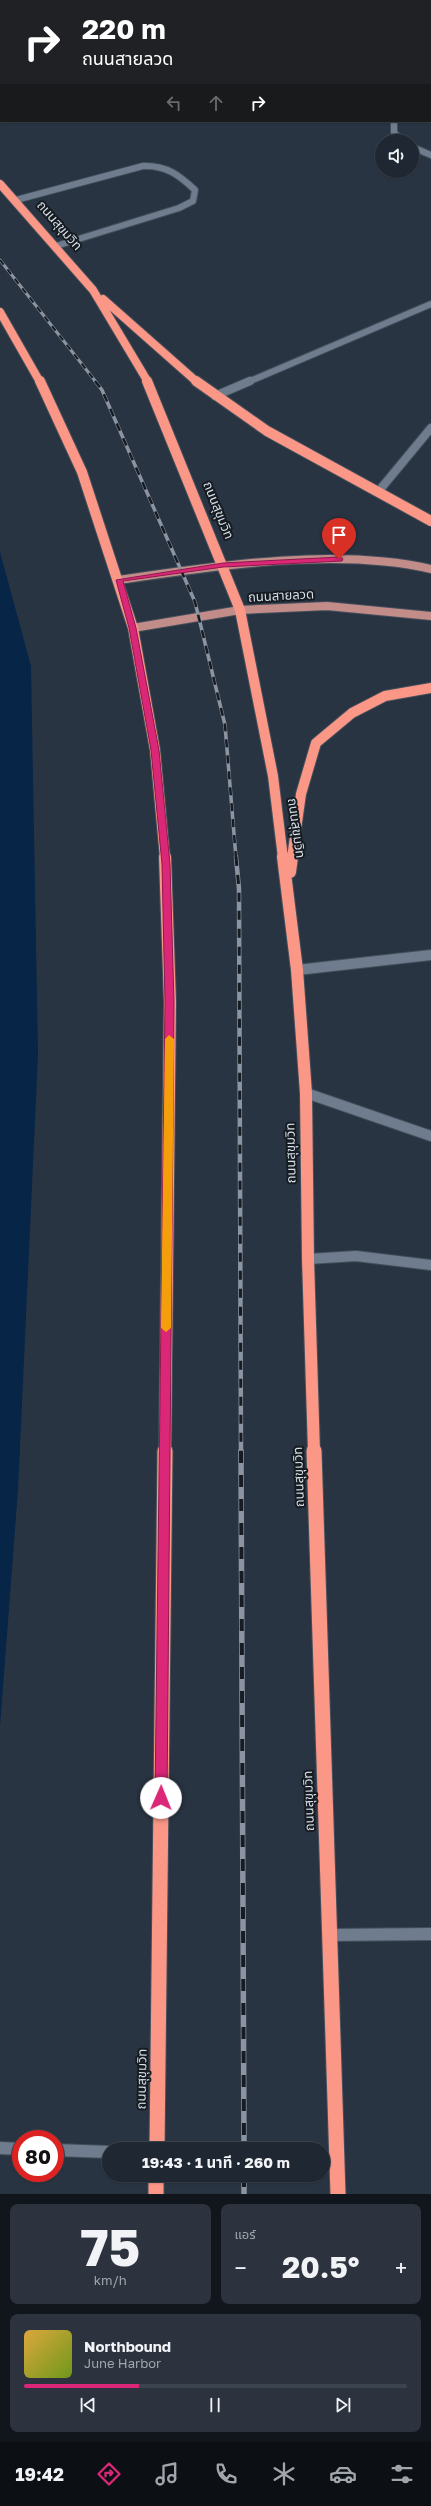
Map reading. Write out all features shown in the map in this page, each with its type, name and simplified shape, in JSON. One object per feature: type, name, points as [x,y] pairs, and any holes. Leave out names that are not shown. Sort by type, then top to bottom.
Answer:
[{"type":"highway","name":"ถนนสุขุมวิท","points":[[0,184],[16,200],[93,290],[148,382],[240,610],[271,761],[288,887],[297,970],[306,1093],[308,1259],[338,2194]]},
{"type":"highway","points":[[93,290],[147,340],[215,396],[308,455],[431,521]]},
{"type":"highway","name":"ถนนสุขุมวิท","points":[[0,312],[36,373],[82,472],[119,580],[133,628],[155,750],[166,864],[170,1002],[157,2142]]},
{"type":"highway","points":[[288,887],[301,794],[316,743],[352,712],[385,696],[431,688]]},
{"type":"highway","points":[[156,2182],[156,2194]]},
{"type":"main road","points":[[119,580],[223,565],[325,559],[410,563],[431,569]]},
{"type":"main road","name":"ถนนสายลวด","points":[[133,628],[240,610],[327,606],[431,616]]},
{"type":"street","points":[[394,122],[394,132],[396,134]]},
{"type":"street","points":[[419,150],[431,154]]},
{"type":"street","points":[[16,200],[143,166],[159,165],[175,172],[194,190],[193,200],[179,208],[56,246]]},
{"type":"street","points":[[215,396],[431,304]]},
{"type":"street","points":[[378,492],[431,428]]},
{"type":"street","points":[[297,970],[431,955]]},
{"type":"street","points":[[306,1093],[431,1136]]},
{"type":"street","points":[[308,1259],[356,1256],[431,1264]]},
{"type":"street","points":[[329,1935],[431,1934]]},
{"type":"street","points":[[0,2148],[12,2149]]},
{"type":"street","points":[[64,2150],[102,2152]]},
{"type":"water","points":[[0,552],[31,666],[38,1055],[18,1490],[0,1726]]},
{"type":"railway","points":[[0,260],[96,382]]},
{"type":"railway","points":[[95,381],[102,390],[195,602],[225,725],[236,858]]},
{"type":"railway","points":[[236,857],[239,889],[241,1452]]},
{"type":"railway","points":[[241,1451],[244,2142]]},
{"type":"railway","points":[[244,2182],[244,2194]]},
{"type":"slow traffic","points":[[166,1328],[169,1039]]},
{"type":"route","points":[[161,1798],[170,1002],[166,864],[155,750],[133,628],[119,580],[223,565],[339,559]]}]
